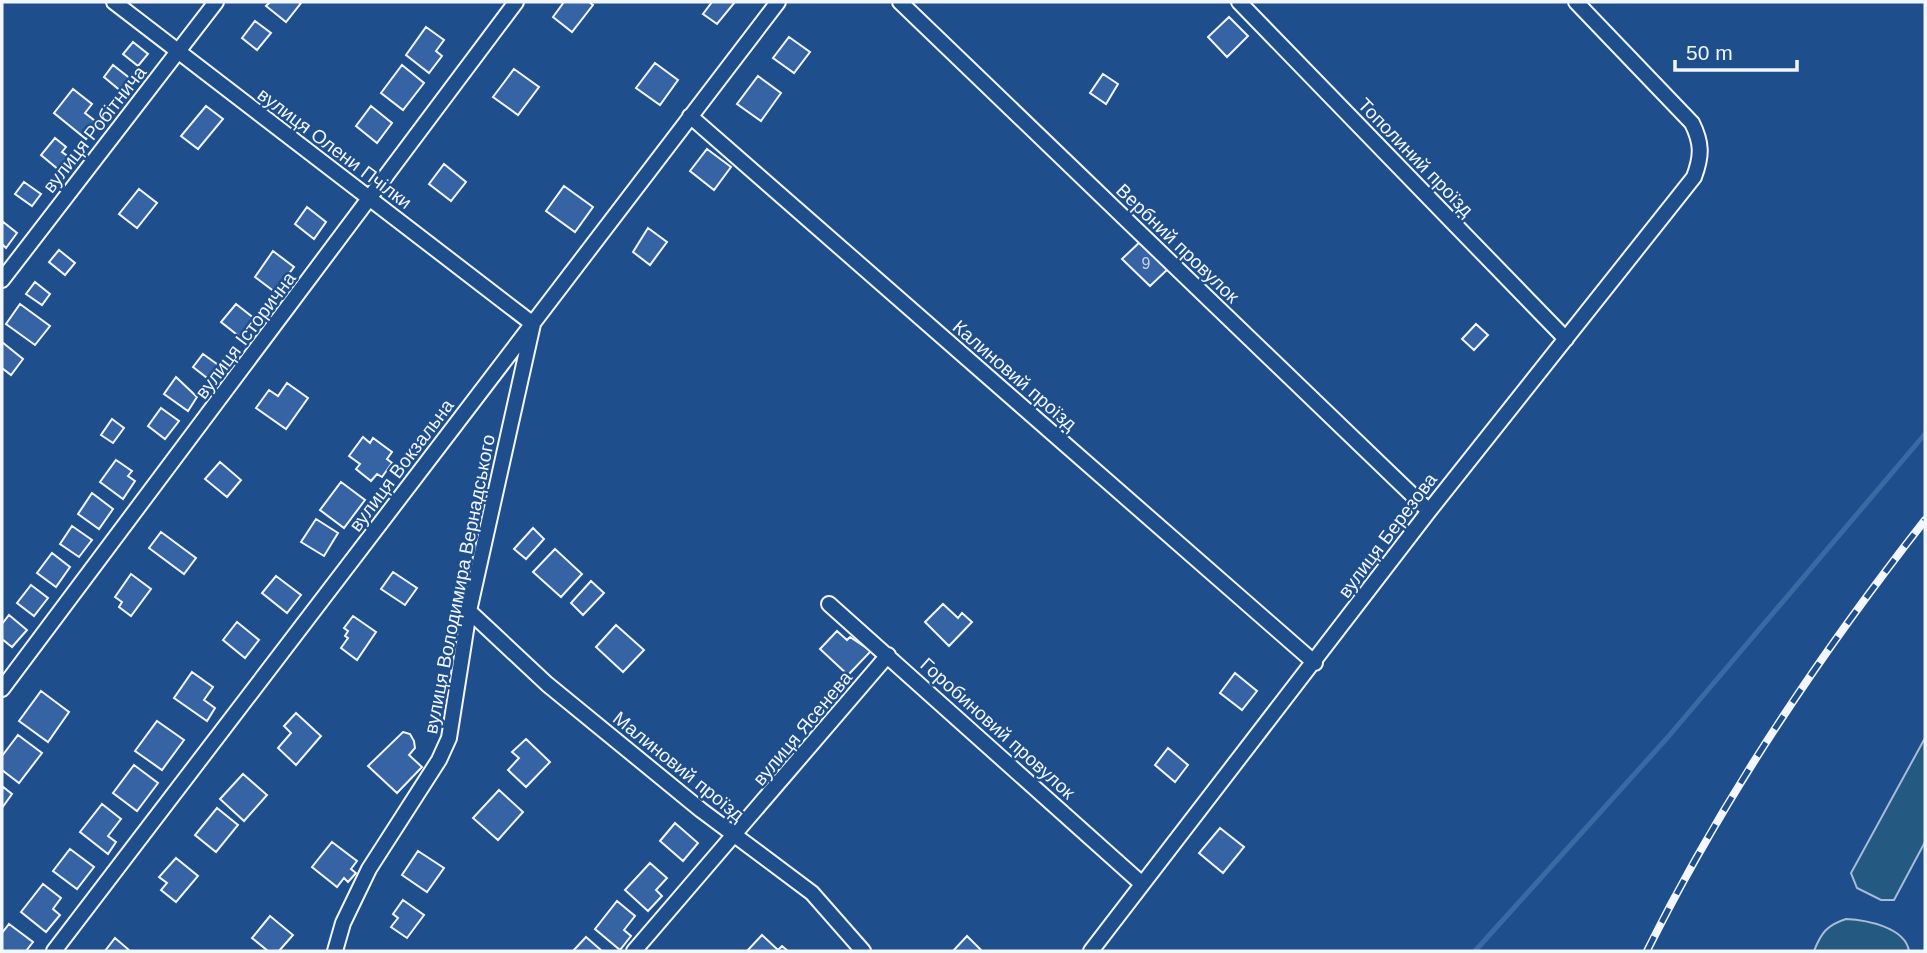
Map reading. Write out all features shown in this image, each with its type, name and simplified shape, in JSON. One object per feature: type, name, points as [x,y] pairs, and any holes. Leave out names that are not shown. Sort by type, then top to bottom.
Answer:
[{"type":"street","name":"вулиця Олени Пчілки","points":[[114,2],[533,324]]},
{"type":"street","name":"вулиця Робітнича","points":[[2,280],[216,2]]},
{"type":"street","name":"вулиця Історична","points":[[2,689],[516,2]]},
{"type":"street","name":"вулиця Вокзальна","points":[[54,951],[778,2]]},
{"type":"street","name":"Вербний провулок","points":[[901,2],[1429,511]]},
{"type":"street","name":"Тополиний проїзд","points":[[1239,2],[1566,339]]},
{"type":"street","name":"вулиця Березова","points":[[1091,951],[1141,883],[1315,663],[1429,511],[1694,177],[1701,158],[1699,139],[1692,123],[1576,2]]},
{"type":"street","name":"Калиновий проїзд","points":[[690,116],[1315,663]]},
{"type":"street","name":"вулиця Володимира Вернадського","points":[[335,951],[343,923],[369,869],[439,760],[449,738],[469,611],[533,324]]},
{"type":"street","name":"Горобиновий провулок","points":[[828,604],[1141,883]]},
{"type":"street","name":"Малиновий проїзд","points":[[469,611],[547,684],[735,836],[812,893],[863,951]]},
{"type":"street","name":"вулиця Ясенева","points":[[634,951],[888,655]]},
{"type":"shaded area","points":[[1925,738],[1925,842],[1894,900],[1881,900],[1857,888],[1851,873]]},
{"type":"shaded area","points":[[1846,919],[1884,926],[1900,936],[1909,951],[1814,951],[1826,930]]},
{"type":"building","points":[[270,2],[301,3],[286,22],[266,6]]},
{"type":"building","points":[[564,2],[589,2],[593,5],[572,32],[553,17]]},
{"type":"building","points":[[712,2],[735,2],[717,24],[703,14]]},
{"type":"building","points":[[1229,17],[1248,36],[1227,57],[1208,37]]},
{"type":"building","points":[[255,21],[271,33],[257,50],[242,38]]},
{"type":"building","points":[[426,27],[444,40],[436,51],[442,56],[429,73],[406,55]]},
{"type":"building","points":[[789,37],[810,52],[794,73],[773,58]]},
{"type":"building","points":[[133,42],[148,54],[138,66],[123,54]]},
{"type":"building","points":[[655,63],[678,80],[660,105],[636,88]]},
{"type":"building","points":[[113,65],[132,80],[122,92],[104,77]]},
{"type":"building","points":[[402,65],[424,83],[403,110],[381,93]]},
{"type":"building","points":[[514,69],[539,87],[518,115],[493,97]]},
{"type":"building","points":[[1103,74],[1118,84],[1106,104],[1090,93]]},
{"type":"building","points":[[758,76],[781,93],[761,121],[737,104]]},
{"type":"building","points":[[73,89],[92,104],[85,113],[99,124],[86,139],[54,113]]},
{"type":"building","points":[[206,106],[223,119],[198,149],[181,136]]},
{"type":"building","points":[[371,106],[392,123],[377,143],[356,126]]},
{"type":"building","points":[[55,138],[66,147],[62,152],[69,157],[59,170],[41,155]]},
{"type":"building","points":[[707,149],[731,167],[714,190],[690,171]]},
{"type":"building","points":[[444,164],[466,182],[451,201],[429,184]]},
{"type":"building","points":[[24,182],[41,194],[32,206],[15,194]]},
{"type":"building","points":[[564,186],[593,207],[575,232],[546,211]]},
{"type":"building","points":[[139,189],[157,203],[137,228],[119,214]]},
{"type":"building","points":[[307,207],[326,222],[314,239],[295,224]]},
{"type":"building","points":[[2,221],[17,233],[6,248],[2,244]]},
{"type":"building","points":[[648,228],[667,242],[650,265],[633,252]]},
{"type":"building","points":[[1142,240],[1170,267],[1150,286],[1122,259]]},
{"type":"building","points":[[59,250],[75,263],[65,275],[49,262]]},
{"type":"building","points":[[273,251],[294,267],[275,292],[255,277]]},
{"type":"building","points":[[35,282],[50,294],[42,305],[26,294]]},
{"type":"building","points":[[20,304],[50,326],[35,345],[6,324]]},
{"type":"building","points":[[236,304],[255,319],[240,337],[221,322]]},
{"type":"building","points":[[1476,324],[1488,335],[1474,350],[1462,339]]},
{"type":"building","points":[[2,342],[23,359],[11,375],[2,368]]},
{"type":"building","points":[[203,354],[221,367],[211,381],[193,367]]},
{"type":"building","points":[[176,377],[197,397],[188,411],[164,394]]},
{"type":"building","points":[[287,383],[308,398],[286,429],[256,408],[269,390],[278,396]]},
{"type":"building","points":[[161,408],[179,421],[165,439],[148,426]]},
{"type":"building","points":[[112,419],[124,428],[113,443],[101,435]]},
{"type":"building","points":[[363,437],[370,443],[373,438],[392,452],[387,459],[392,463],[382,477],[377,474],[371,481],[356,469],[360,464],[349,456]]},
{"type":"building","points":[[116,460],[132,471],[128,476],[135,481],[123,499],[100,482]]},
{"type":"building","points":[[220,462],[241,480],[227,497],[205,479]]},
{"type":"building","points":[[341,482],[365,500],[344,528],[320,510]]},
{"type":"building","points":[[92,493],[113,509],[99,529],[78,514]]},
{"type":"building","points":[[316,519],[338,533],[324,556],[301,542]]},
{"type":"building","points":[[72,526],[92,540],[79,557],[60,544]]},
{"type":"building","points":[[533,528],[544,539],[526,559],[514,549]]},
{"type":"building","points":[[161,532],[196,558],[184,574],[149,548]]},
{"type":"building","points":[[555,549],[582,574],[561,597],[533,572]]},
{"type":"building","points":[[52,553],[70,567],[56,587],[37,573]]},
{"type":"building","points":[[393,572],[417,588],[405,605],[381,589]]},
{"type":"building","points":[[131,574],[151,589],[131,616],[119,607],[122,602],[115,597]]},
{"type":"building","points":[[276,576],[301,595],[287,613],[262,593]]},
{"type":"building","points":[[591,581],[604,593],[583,615],[571,603]]},
{"type":"building","points":[[31,585],[48,598],[34,616],[17,603]]},
{"type":"building","points":[[943,604],[958,618],[962,613],[972,622],[949,646],[925,622]]},
{"type":"building","points":[[9,615],[27,630],[12,647],[2,639],[2,624]]},
{"type":"building","points":[[353,616],[376,632],[357,660],[341,648],[348,638],[345,636],[348,631],[344,628]]},
{"type":"building","points":[[237,622],[259,640],[245,658],[223,640]]},
{"type":"building","points":[[616,625],[644,650],[623,672],[596,647]]},
{"type":"building","points":[[837,631],[847,640],[850,637],[871,651],[848,675],[820,649]]},
{"type":"building","points":[[192,672],[213,687],[204,700],[215,708],[207,721],[174,698]]},
{"type":"building","points":[[1235,673],[1257,691],[1242,710],[1220,693]]},
{"type":"building","points":[[41,691],[69,712],[48,742],[19,721]]},
{"type":"building","points":[[296,713],[321,736],[296,765],[278,748],[291,733],[284,726]]},
{"type":"building","points":[[157,721],[184,740],[162,770],[135,751]]},
{"type":"building","points":[[403,732],[410,734],[414,741],[415,748],[409,755],[422,767],[397,793],[368,766]]},
{"type":"building","points":[[18,735],[42,753],[19,783],[2,770],[2,756]]},
{"type":"building","points":[[526,739],[550,762],[526,787],[508,770],[519,758],[512,752]]},
{"type":"building","points":[[1168,748],[1188,765],[1175,782],[1155,765]]},
{"type":"building","points":[[134,765],[158,783],[137,811],[113,793]]},
{"type":"building","points":[[243,774],[267,795],[244,821],[220,799]]},
{"type":"building","points":[[2,786],[12,794],[2,808]]},
{"type":"building","points":[[499,790],[523,812],[498,840],[473,818]]},
{"type":"building","points":[[102,804],[121,819],[108,836],[116,842],[108,854],[80,832]]},
{"type":"building","points":[[217,808],[238,825],[216,852],[195,835]]},
{"type":"building","points":[[675,823],[698,843],[683,861],[660,841]]},
{"type":"building","points":[[1220,828],[1244,847],[1223,873],[1199,853]]},
{"type":"building","points":[[332,842],[357,861],[351,869],[356,873],[348,882],[344,878],[337,887],[312,867]]},
{"type":"building","points":[[70,849],[94,867],[77,889],[53,871]]},
{"type":"building","points":[[418,851],[444,868],[427,892],[402,875]]},
{"type":"building","points":[[176,858],[198,876],[176,902],[161,890],[167,883],[159,877]]},
{"type":"building","points":[[650,863],[667,878],[656,890],[662,896],[648,911],[625,890]]},
{"type":"building","points":[[43,884],[61,898],[53,909],[60,915],[46,932],[21,912]]},
{"type":"building","points":[[403,900],[424,915],[407,938],[391,927],[398,918],[393,914]]},
{"type":"building","points":[[617,901],[635,916],[624,930],[631,936],[620,950],[595,929]]},
{"type":"building","points":[[270,916],[293,935],[279,951],[268,951],[252,938]]},
{"type":"building","points":[[9,924],[33,942],[26,951],[2,951],[2,933]]},
{"type":"building","points":[[762,935],[778,950],[782,946],[788,951],[747,951]]},
{"type":"building","points":[[967,936],[982,951],[953,951]]},
{"type":"building","points":[[586,937],[602,951],[573,951]]},
{"type":"building","points":[[115,938],[129,950],[105,951]]},
{"type":"waterway","points":[[1475,951],[1668,737],[1925,434]]},
{"type":"railway","points":[[1647,951],[1708,838],[1775,728],[1848,622],[1925,520]]}]
